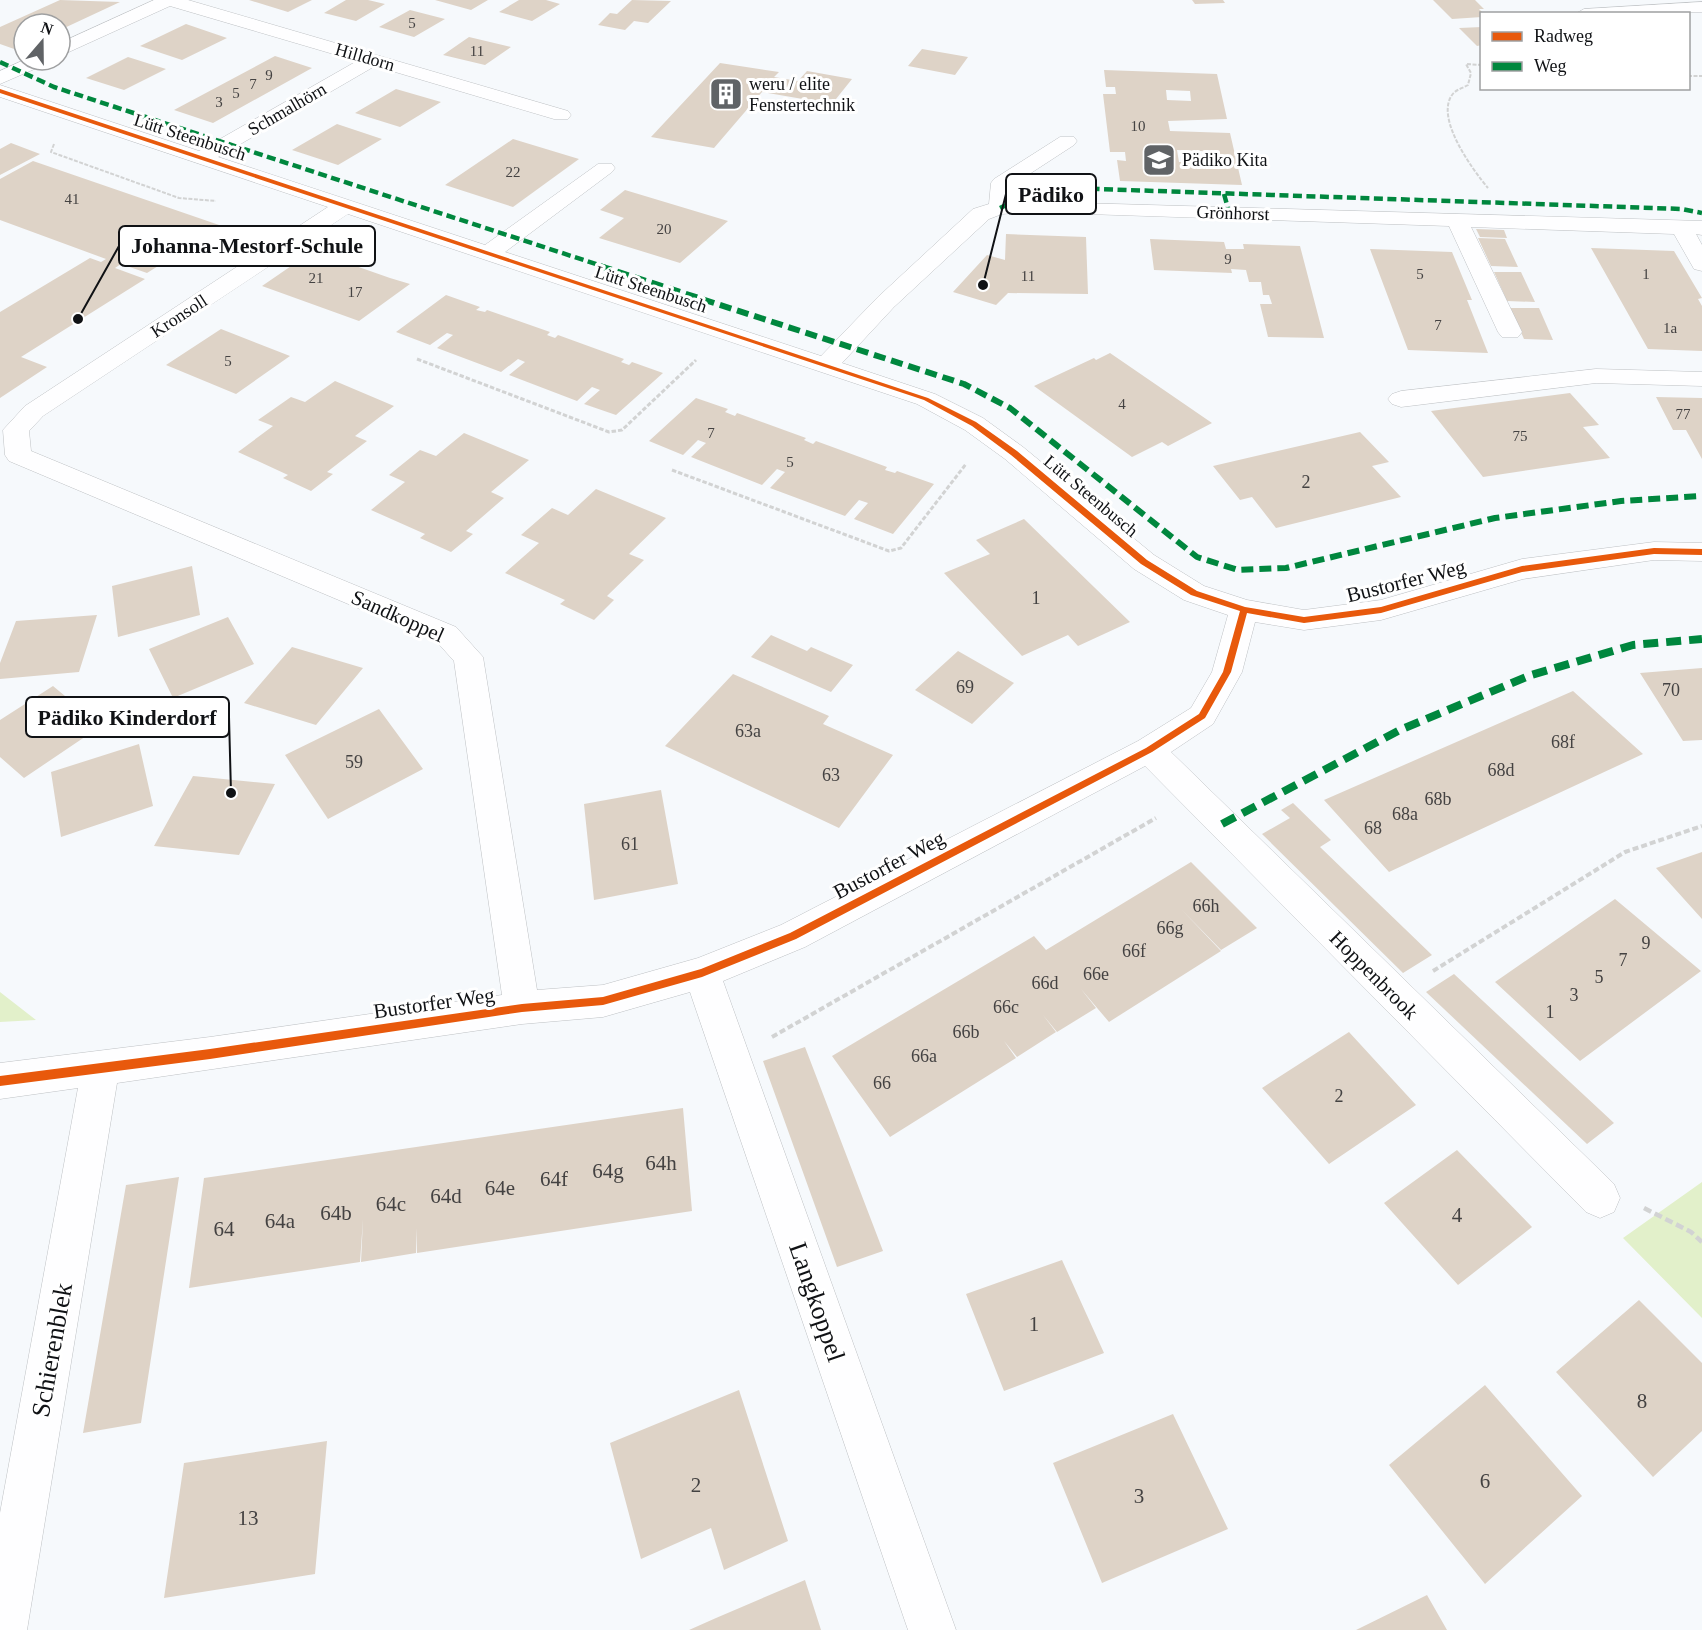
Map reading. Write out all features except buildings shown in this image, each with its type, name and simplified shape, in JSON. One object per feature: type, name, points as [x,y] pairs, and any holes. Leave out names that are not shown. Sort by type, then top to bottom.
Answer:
[{"type":"street","points":[[72,44],[169,0]]},
{"type":"street","name":"Hilldorn","points":[[169,0],[561,115]]},
{"type":"street","points":[[1600,12],[1654,5],[1702,7]]},
{"type":"street","name":"Schmalhörn","points":[[201,158],[374,59]]},
{"type":"street","name":"Lütt Steenbusch","points":[[0,91],[827,364],[926,399],[974,424],[1014,453],[1144,562],[1194,593],[1244,610]]},
{"type":"street","points":[[1000,208],[1001,183],[1067,141]]},
{"type":"street","points":[[489,254],[605,168]]},
{"type":"street","name":"Kronsoll","points":[[8,431],[34,411],[345,206]]},
{"type":"street","name":"Grönhorst","points":[[827,364],[886,302],[981,214],[1000,208],[1027,206],[1692,228]]},
{"type":"street","points":[[1457,220],[1510,332]]},
{"type":"street","points":[[1692,228],[1702,264]]},
{"type":"street","points":[[1401,399],[1596,376],[1702,380]]},
{"type":"street","name":"Sandkoppel","points":[[8,431],[18,455],[446,634],[468,657],[522,1008]]},
{"type":"street","name":"Bustorfer Weg","points":[[0,1081],[100,1069],[522,1008],[603,1000],[702,973],[793,936],[1149,750],[1202,716],[1227,672],[1244,610],[1304,620],[1381,610],[1532,568],[1654,551],[1702,552]]},
{"type":"street","name":"Hoppenbrook","points":[[1149,750],[1600,1198]]},
{"type":"street","name":"Langkoppel","points":[[702,973],[932,1630]]},
{"type":"street","name":"Schierenblek","points":[[3,1630],[100,1069]]},
{"type":"path","points":[[1480,65],[1466,64],[1471,73],[1468,85],[1453,94],[1447,108],[1451,126],[1469,166],[1504,204],[1514,222]]},
{"type":"path","points":[[65,147],[54,143],[51,152],[179,198],[225,201]]},
{"type":"path","points":[[417,359],[609,432],[622,430],[697,359]]},
{"type":"path","points":[[672,470],[889,551],[901,548],[969,460]]},
{"type":"path","points":[[732,1059],[1194,796]]},
{"type":"path","points":[[1395,996],[1625,852],[1702,826]]},
{"type":"path","points":[[1600,1198],[1651,1210],[1691,1232],[1702,1242]]},
{"type":"green space","points":[[0,992],[36,1020],[0,1022]]},
{"type":"green space","points":[[1702,1182],[1702,1318],[1623,1238]]},
{"type":"marked path","points":[[0,62],[54,87],[964,384],[1010,408],[1197,557],[1238,570],[1286,568],[1495,518],[1621,501],[1702,496]]},
{"type":"marked path","points":[[1000,208],[1036,191],[1069,188],[1682,209],[1702,213]]},
{"type":"marked path","points":[[1224,194],[1229,212]]},
{"type":"marked path","points":[[1222,824],[1400,730],[1531,675],[1633,645],[1702,639]]},
{"type":"cycle path","points":[[0,91],[926,399],[974,424],[1014,453],[1144,562],[1194,593],[1244,610],[1304,620],[1381,610],[1522,569],[1654,551],[1702,552]]},
{"type":"cycle path","points":[[0,1081],[210,1054],[522,1008],[603,1001],[702,973],[793,936],[1149,750],[1202,716],[1227,672],[1244,610]]},
{"type":"place","name":"weru / elite Fenstertechnik","points":[[726,94]]},
{"type":"place","name":"Pädiko Kita","points":[[1159,160]]},
{"type":"place","name":"Pädiko","points":[[983,285]]},
{"type":"place","name":"Johanna-Mestorf-Schule","points":[[78,319]]},
{"type":"place","name":"Pädiko Kinderdorf","points":[[231,793]]}]
